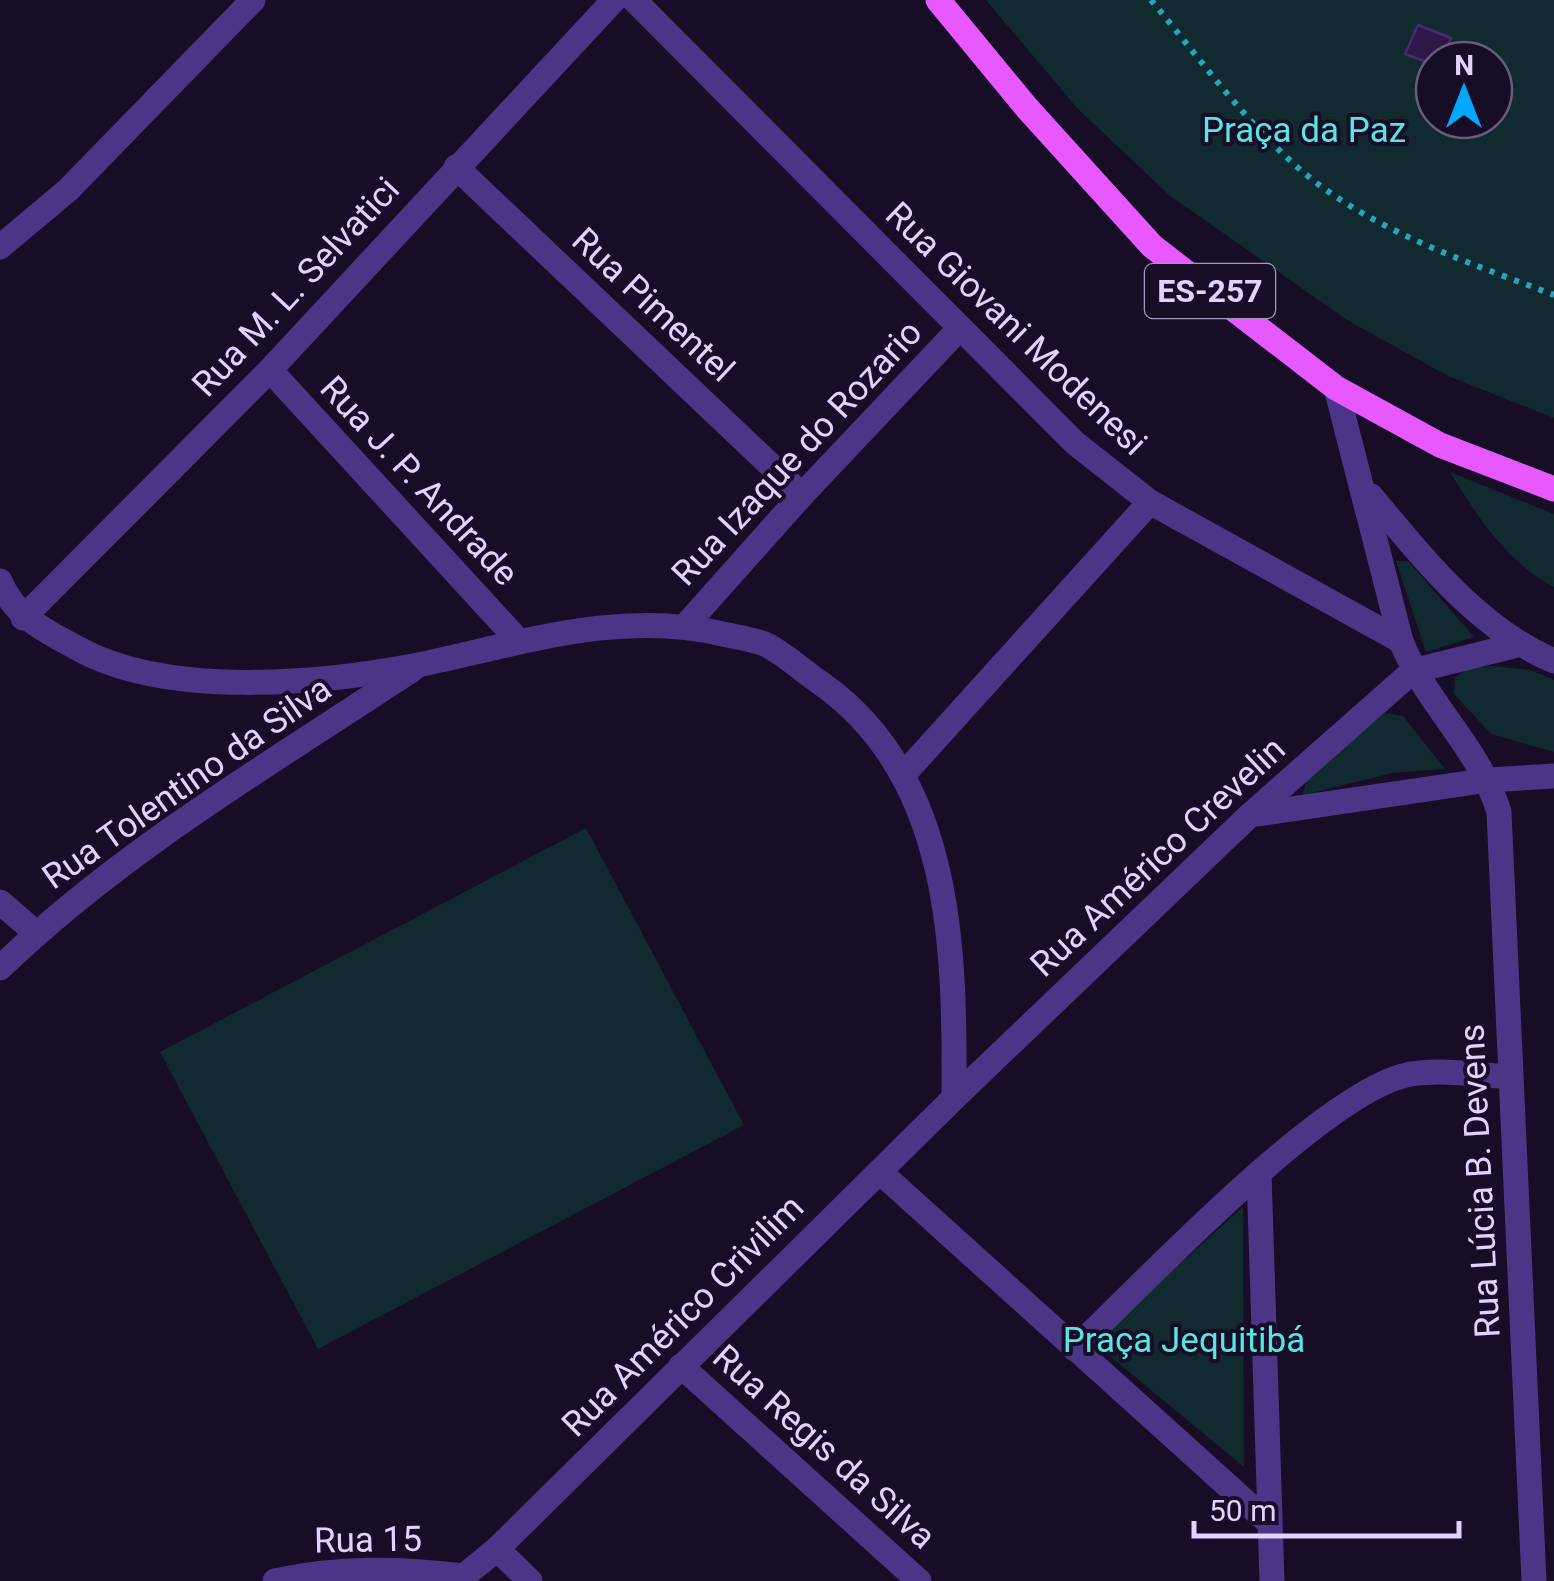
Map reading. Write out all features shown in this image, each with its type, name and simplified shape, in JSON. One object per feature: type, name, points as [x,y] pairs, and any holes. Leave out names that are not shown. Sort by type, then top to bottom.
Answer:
[{"type":"main road","name":"ES-257","points":[[938,0],[1027,108],[1152,246],[1336,388],[1440,445],[1554,489]]},
{"type":"street","points":[[0,246],[68,190],[253,0]]},
{"type":"street","name":"Rua M. L. Selvatici","points":[[24,618],[270,370],[614,0]]},
{"type":"street","name":"Rua Giovani Modenesi","points":[[634,0],[1075,444],[1150,502],[1402,641]]},
{"type":"street","name":"Rua Pimentel","points":[[456,167],[802,495]]},
{"type":"street","name":"Rua Izaque do Rozario","points":[[686,625],[959,329]]},
{"type":"street","name":"Rua J. P. Andrade","points":[[270,370],[518,640]]},
{"type":"street","points":[[1336,388],[1413,671],[1490,780]]},
{"type":"street","points":[[1365,490],[1436,572],[1517,645],[1554,661]]},
{"type":"street","points":[[904,774],[1150,502]]},
{"type":"street","points":[[0,581],[24,618],[89,655],[139,674],[187,681],[338,678],[598,626],[686,625],[765,644],[843,700],[904,774],[940,869],[955,974],[954,1098]]},
{"type":"street","points":[[1413,671],[1517,645]]},
{"type":"street","name":"Rua Tolentino da Silva","points":[[0,968],[36,933],[197,812],[420,664]]},
{"type":"street","name":"Rua Américo Crevelin","points":[[954,1098],[1250,816],[1413,671]]},
{"type":"street","points":[[1250,816],[1490,780],[1554,776]]},
{"type":"street","name":"Rua Lúcia B. Devens","points":[[1490,780],[1500,812],[1534,1581]]},
{"type":"street","points":[[0,902],[36,933]]},
{"type":"street","points":[[1075,1349],[1259,1173],[1359,1096],[1408,1074],[1510,1077]]},
{"type":"street","name":"Rua Américo Crivilim","points":[[460,1579],[497,1549],[954,1098]]},
{"type":"street","points":[[880,1172],[1269,1523]]},
{"type":"street","points":[[1259,1173],[1272,1581]]},
{"type":"street","name":"Rua Regis da Silva","points":[[681,1366],[920,1581]]},
{"type":"street","points":[[497,1549],[530,1581]]},
{"type":"street","name":"Rua 15","points":[[275,1581],[324,1570],[398,1568],[460,1579]]},
{"type":"path","points":[[1151,0],[1277,148],[1316,182],[1398,232],[1554,295]]},
{"type":"green space","name":"Praça da Paz","points":[[986,0],[1554,0],[1554,418],[1448,376],[1347,320],[1169,195],[1077,108]]},
{"type":"green space","points":[[1450,472],[1554,514],[1554,587],[1507,551]]},
{"type":"green space","points":[[1396,561],[1408,561],[1474,637],[1426,652]]},
{"type":"green space","points":[[1492,666],[1531,670],[1554,680],[1554,752],[1491,734],[1454,694],[1455,678],[1465,669]]},
{"type":"green space","points":[[1385,713],[1403,716],[1445,769],[1392,773],[1303,795],[1307,778]]},
{"type":"green space","points":[[586,828],[744,1125],[318,1349],[160,1052]]},
{"type":"green space","name":"Praça Jequitibá","points":[[1243,1207],[1244,1467],[1093,1342]]},
{"type":"building","points":[[1418,25],[1451,38],[1414,40],[1414,57],[1405,54]]}]
